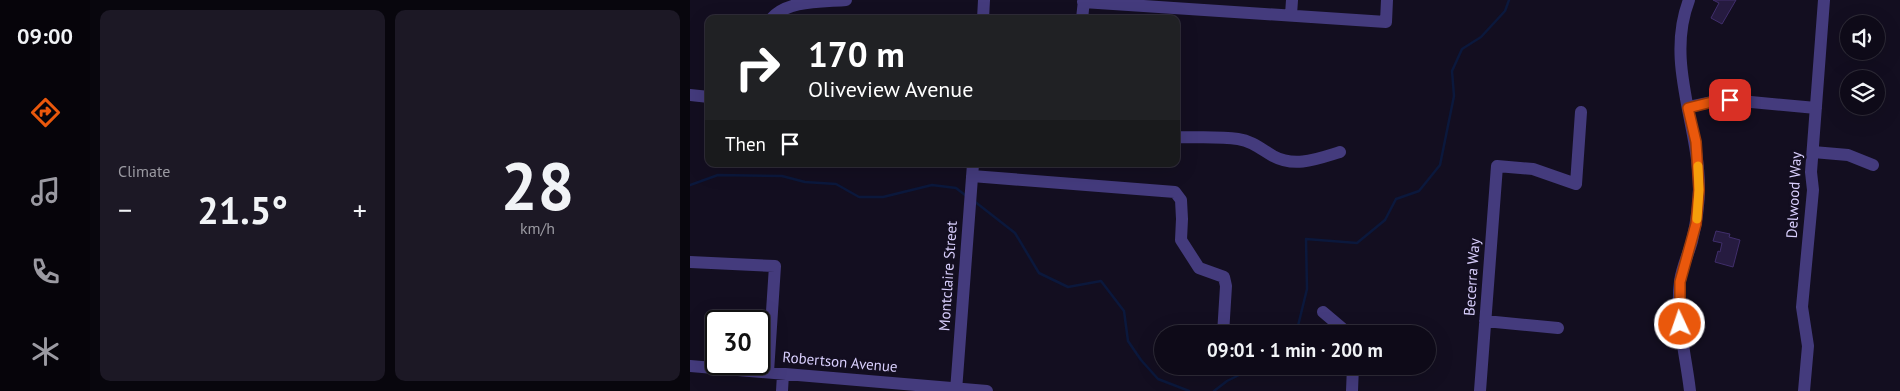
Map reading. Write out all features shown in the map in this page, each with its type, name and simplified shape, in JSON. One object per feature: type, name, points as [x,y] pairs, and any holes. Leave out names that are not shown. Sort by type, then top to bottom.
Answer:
[{"type":"street","points":[[775,15],[779,10],[790,5],[846,0]]},
{"type":"street","points":[[983,15],[984,0]]},
{"type":"street","points":[[1291,15],[1292,0]]},
{"type":"street","points":[[1082,15],[1083,1],[1194,4],[1291,15],[1386,22],[1388,0]]},
{"type":"street","name":"Delwood Way","points":[[1804,391],[1808,346],[1802,308],[1812,190],[1824,0]]},
{"type":"street","points":[[1685,1],[1680,59],[1696,142],[1699,190],[1696,224],[1680,282],[1680,324],[1690,391]]},
{"type":"street","points":[[690,95],[705,97]]},
{"type":"street","points":[[1688,108],[1716,101],[1730,100],[1816,108]]},
{"type":"street","name":"Becerra Way","points":[[1480,391],[1497,166],[1533,169],[1576,184],[1581,112]]},
{"type":"street","points":[[1180,137],[1238,139],[1257,145],[1286,161],[1312,161],[1340,152]]},
{"type":"street","points":[[1813,152],[1848,156],[1873,165]]},
{"type":"street","points":[[972,170],[1175,192],[1180,200],[1182,219],[1181,240],[1199,268],[1224,277],[1223,325]]},
{"type":"street","name":"Montclaire Street","points":[[956,390],[972,170]]},
{"type":"street","points":[[690,262],[775,266],[770,342]]},
{"type":"street","points":[[1323,312],[1338,325]]},
{"type":"street","points":[[1485,321],[1558,328]]},
{"type":"street","name":"Robertson Avenue","points":[[690,366],[705,367]]},
{"type":"street","name":"Robertson Avenue","points":[[770,372],[956,390],[987,391]]},
{"type":"street","points":[[782,391],[783,374]]},
{"type":"street","points":[[1352,391],[1353,375]]},
{"type":"building","points":[[1713,0],[1736,0],[1722,24],[1711,18],[1719,3]]},
{"type":"building","points":[[1716,231],[1730,234],[1729,237],[1740,240],[1733,267],[1715,262],[1722,243],[1713,241]]},
{"type":"waterway","points":[[1298,325],[1307,289],[1306,239],[1357,243],[1385,220],[1396,199],[1419,191],[1440,165],[1454,96],[1452,71],[1462,49],[1481,37],[1505,11],[1509,0]]},
{"type":"waterway","points":[[690,185],[718,175],[782,176],[805,182],[836,184],[859,197],[883,197],[932,185],[956,188],[965,195]]},
{"type":"waterway","points":[[974,201],[1015,233],[1039,273],[1068,287],[1101,281],[1124,311],[1128,341],[1141,360],[1158,379],[1189,391]]},
{"type":"waterway","points":[[1214,391],[1239,375]]},
{"type":"slow traffic","points":[[1697,219],[1699,204],[1698,166]]},
{"type":"route","points":[[1680,324],[1679,302],[1682,269],[1696,224],[1699,204],[1699,172],[1696,142],[1688,108],[1716,101],[1730,100]]}]
